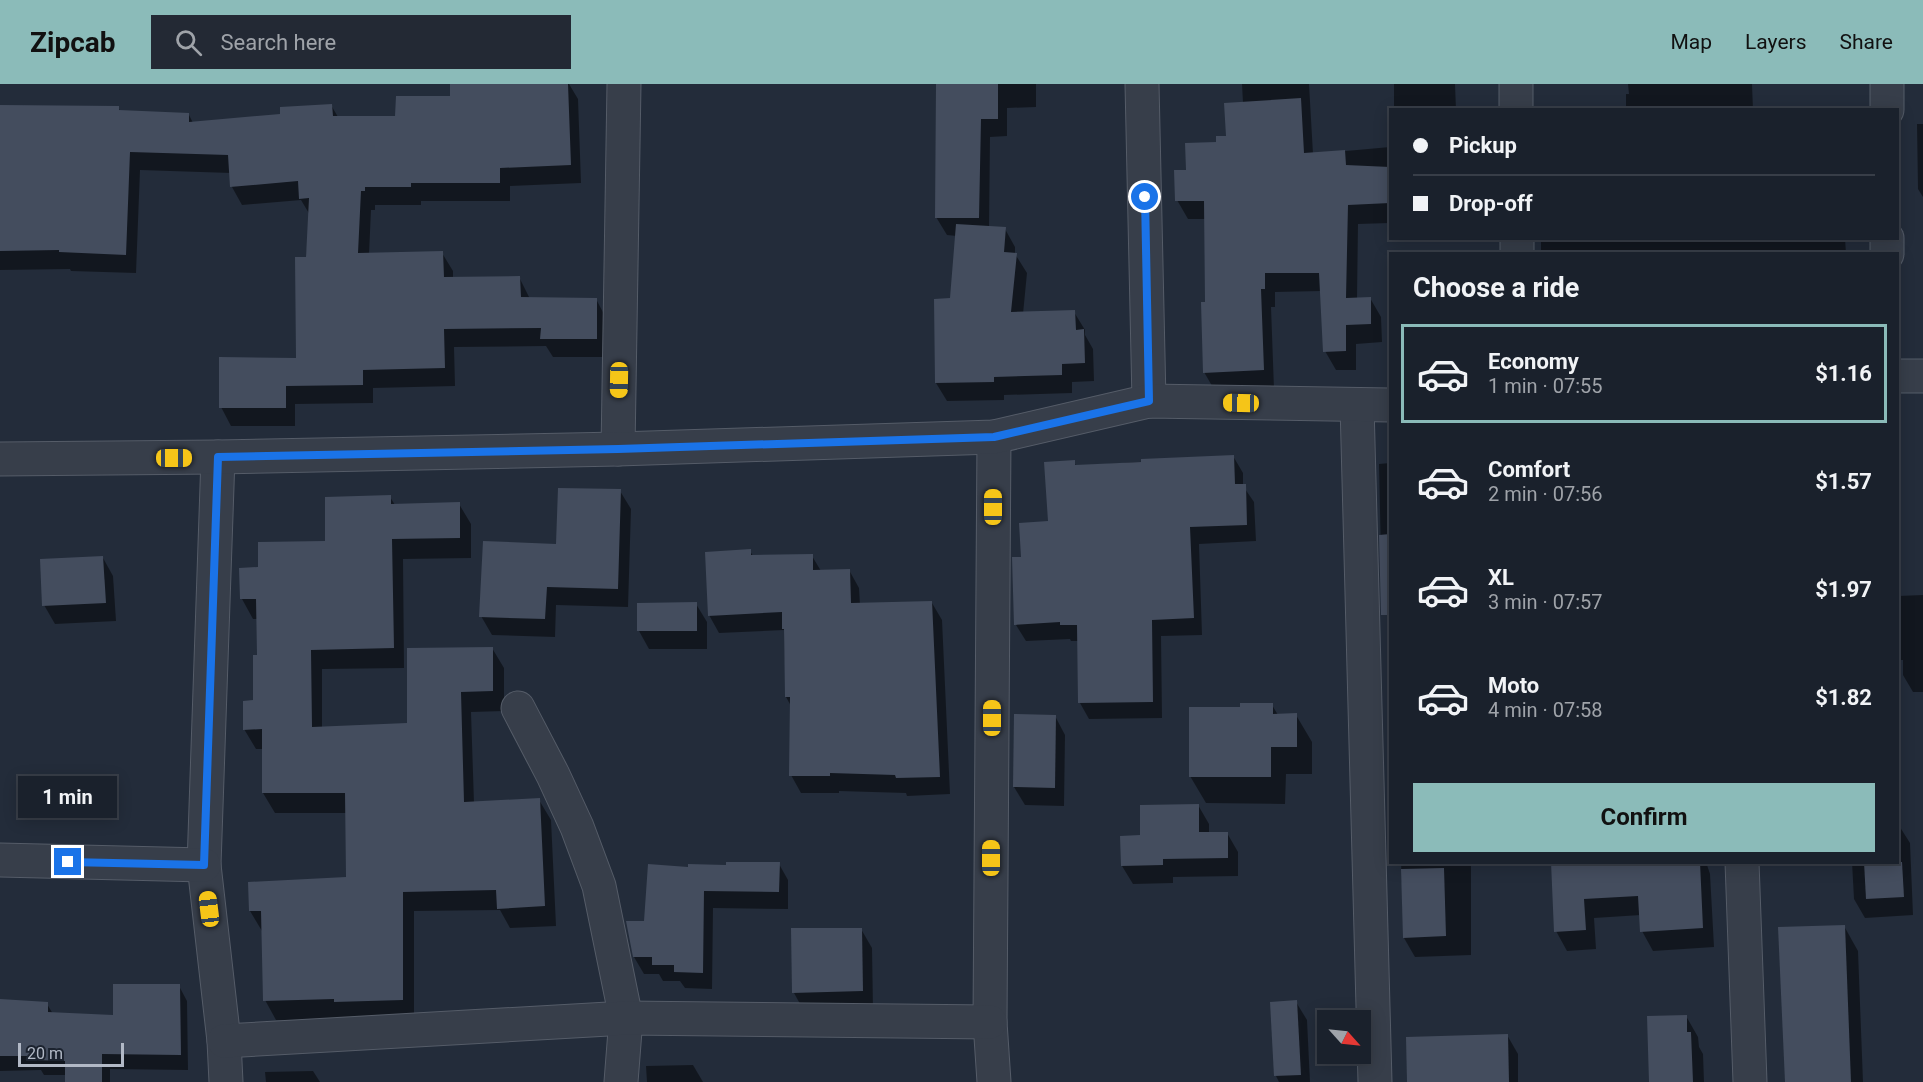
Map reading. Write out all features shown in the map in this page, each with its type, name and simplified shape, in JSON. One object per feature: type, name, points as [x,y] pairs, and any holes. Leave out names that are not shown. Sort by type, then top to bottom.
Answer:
[{"type":"street","points":[[618,449],[624,84]]},
{"type":"street","points":[[1142,84],[1149,401]]},
{"type":"street","points":[[1516,84],[1516,108]]},
{"type":"street","points":[[1887,84],[1887,108]]},
{"type":"street","points":[[1899,376],[1923,376]]},
{"type":"street","points":[[0,459],[618,449],[994,437],[1149,401],[1389,405]]},
{"type":"street","points":[[1357,405],[1375,1082]]},
{"type":"street","points":[[994,437],[990,1022],[994,1082]]},
{"type":"street","points":[[218,457],[204,865],[224,1041],[226,1082]]},
{"type":"street","points":[[519,708],[577,827],[599,886],[626,1018],[621,1082]]},
{"type":"street","points":[[0,860],[204,865]]},
{"type":"street","points":[[1742,864],[1750,1082]]},
{"type":"street","points":[[224,1041],[626,1018],[990,1022]]},
{"type":"building","points":[[450,84],[568,84],[571,165],[500,168],[500,183],[411,183],[411,187],[365,187],[365,191],[361,191],[358,253],[443,251],[444,277],[520,276],[521,297],[597,298],[597,339],[540,339],[541,328],[444,329],[445,368],[363,370],[363,385],[286,386],[286,408],[219,408],[219,357],[296,358],[295,257],[306,257],[309,198],[299,199],[298,181],[230,187],[228,155],[130,152],[126,255],[59,252],[59,250],[0,251],[0,105],[119,106],[119,110],[189,113],[189,122],[280,114],[280,107],[332,104],[333,116],[395,116],[396,96],[450,96]]},
{"type":"building","points":[[936,84],[998,84],[998,119],[981,119],[979,218],[935,218]]},
{"type":"building","points":[[1301,98],[1304,153],[1345,150],[1346,165],[1389,167],[1389,203],[1348,205],[1346,298],[1371,297],[1371,324],[1346,325],[1346,351],[1323,352],[1319,273],[1265,273],[1265,289],[1261,289],[1264,370],[1203,373],[1201,302],[1205,302],[1204,201],[1175,201],[1174,170],[1186,170],[1185,143],[1216,142],[1216,136],[1226,136],[1224,103]]},
{"type":"building","points":[[956,224],[1006,227],[1004,252],[1017,253],[1011,312],[1075,310],[1076,330],[1084,329],[1085,363],[1062,364],[1062,375],[994,377],[994,382],[935,383],[934,299],[950,298]]},
{"type":"building","points":[[1234,455],[1235,484],[1246,484],[1247,525],[1190,527],[1194,618],[1152,620],[1153,702],[1078,703],[1077,625],[1060,625],[1060,622],[1014,625],[1012,557],[1021,557],[1019,523],[1048,521],[1044,462],[1075,460],[1075,465],[1141,462],[1141,459]]},
{"type":"building","points":[[558,488],[621,489],[618,589],[547,587],[545,619],[479,617],[483,541],[556,544]]},
{"type":"building","points":[[391,495],[391,504],[460,502],[460,538],[392,539],[394,648],[311,650],[312,727],[407,723],[407,648],[493,647],[493,691],[461,692],[464,802],[540,798],[545,906],[497,909],[496,890],[403,892],[403,1000],[263,1001],[261,911],[249,911],[248,882],[346,877],[345,793],[262,793],[262,729],[243,730],[243,701],[253,700],[253,655],[257,655],[256,599],[240,599],[239,568],[258,567],[258,542],[325,541],[325,497]]},
{"type":"building","points":[[1389,534],[1389,615],[1381,615],[1379,535]]},
{"type":"building","points":[[751,549],[751,555],[813,554],[813,570],[850,569],[851,603],[932,601],[940,777],[896,778],[895,775],[830,773],[830,776],[789,776],[790,697],[785,697],[782,612],[708,616],[705,552]]},
{"type":"building","points":[[103,556],[106,603],[42,606],[40,559]]},
{"type":"building","points":[[697,602],[697,631],[637,631],[637,603]]},
{"type":"building","points":[[1240,703],[1273,703],[1273,714],[1297,713],[1297,747],[1271,747],[1271,777],[1189,777],[1189,707],[1240,707]]},
{"type":"building","points":[[1014,714],[1056,715],[1055,788],[1013,787]]},
{"type":"building","points":[[1199,804],[1199,832],[1228,832],[1228,858],[1163,859],[1163,865],[1121,866],[1120,836],[1140,835],[1140,805]]},
{"type":"building","points":[[726,862],[780,862],[779,892],[704,891],[703,973],[674,972],[674,965],[652,965],[652,957],[633,957],[626,921],[644,921],[648,864],[688,867],[688,864],[726,865]]},
{"type":"building","points":[[1902,862],[1904,897],[1866,899],[1864,864],[1899,864]]},
{"type":"building","points":[[1551,864],[1700,864],[1703,928],[1640,932],[1638,896],[1584,899],[1586,930],[1554,932]]},
{"type":"building","points":[[1444,868],[1446,936],[1403,938],[1401,869]]},
{"type":"building","points":[[1845,925],[1851,1082],[1785,1082],[1778,927]]},
{"type":"building","points":[[791,928],[862,928],[863,991],[792,993]]},
{"type":"building","points":[[113,984],[180,984],[181,1055],[102,1054],[102,1082],[65,1082],[65,1061],[34,1060],[34,1056],[0,1056],[0,999],[48,1002],[48,1012],[113,1015]]},
{"type":"building","points":[[1297,1000],[1301,1075],[1274,1076],[1270,1002]]},
{"type":"building","points":[[1687,1015],[1687,1032],[1691,1032],[1693,1082],[1649,1082],[1647,1016]]},
{"type":"building","points":[[1508,1034],[1509,1082],[1407,1082],[1406,1037]]},
{"type":"route","points":[[68,862],[204,865],[218,457],[618,449],[994,437],[1149,401],[1145,197]]}]
